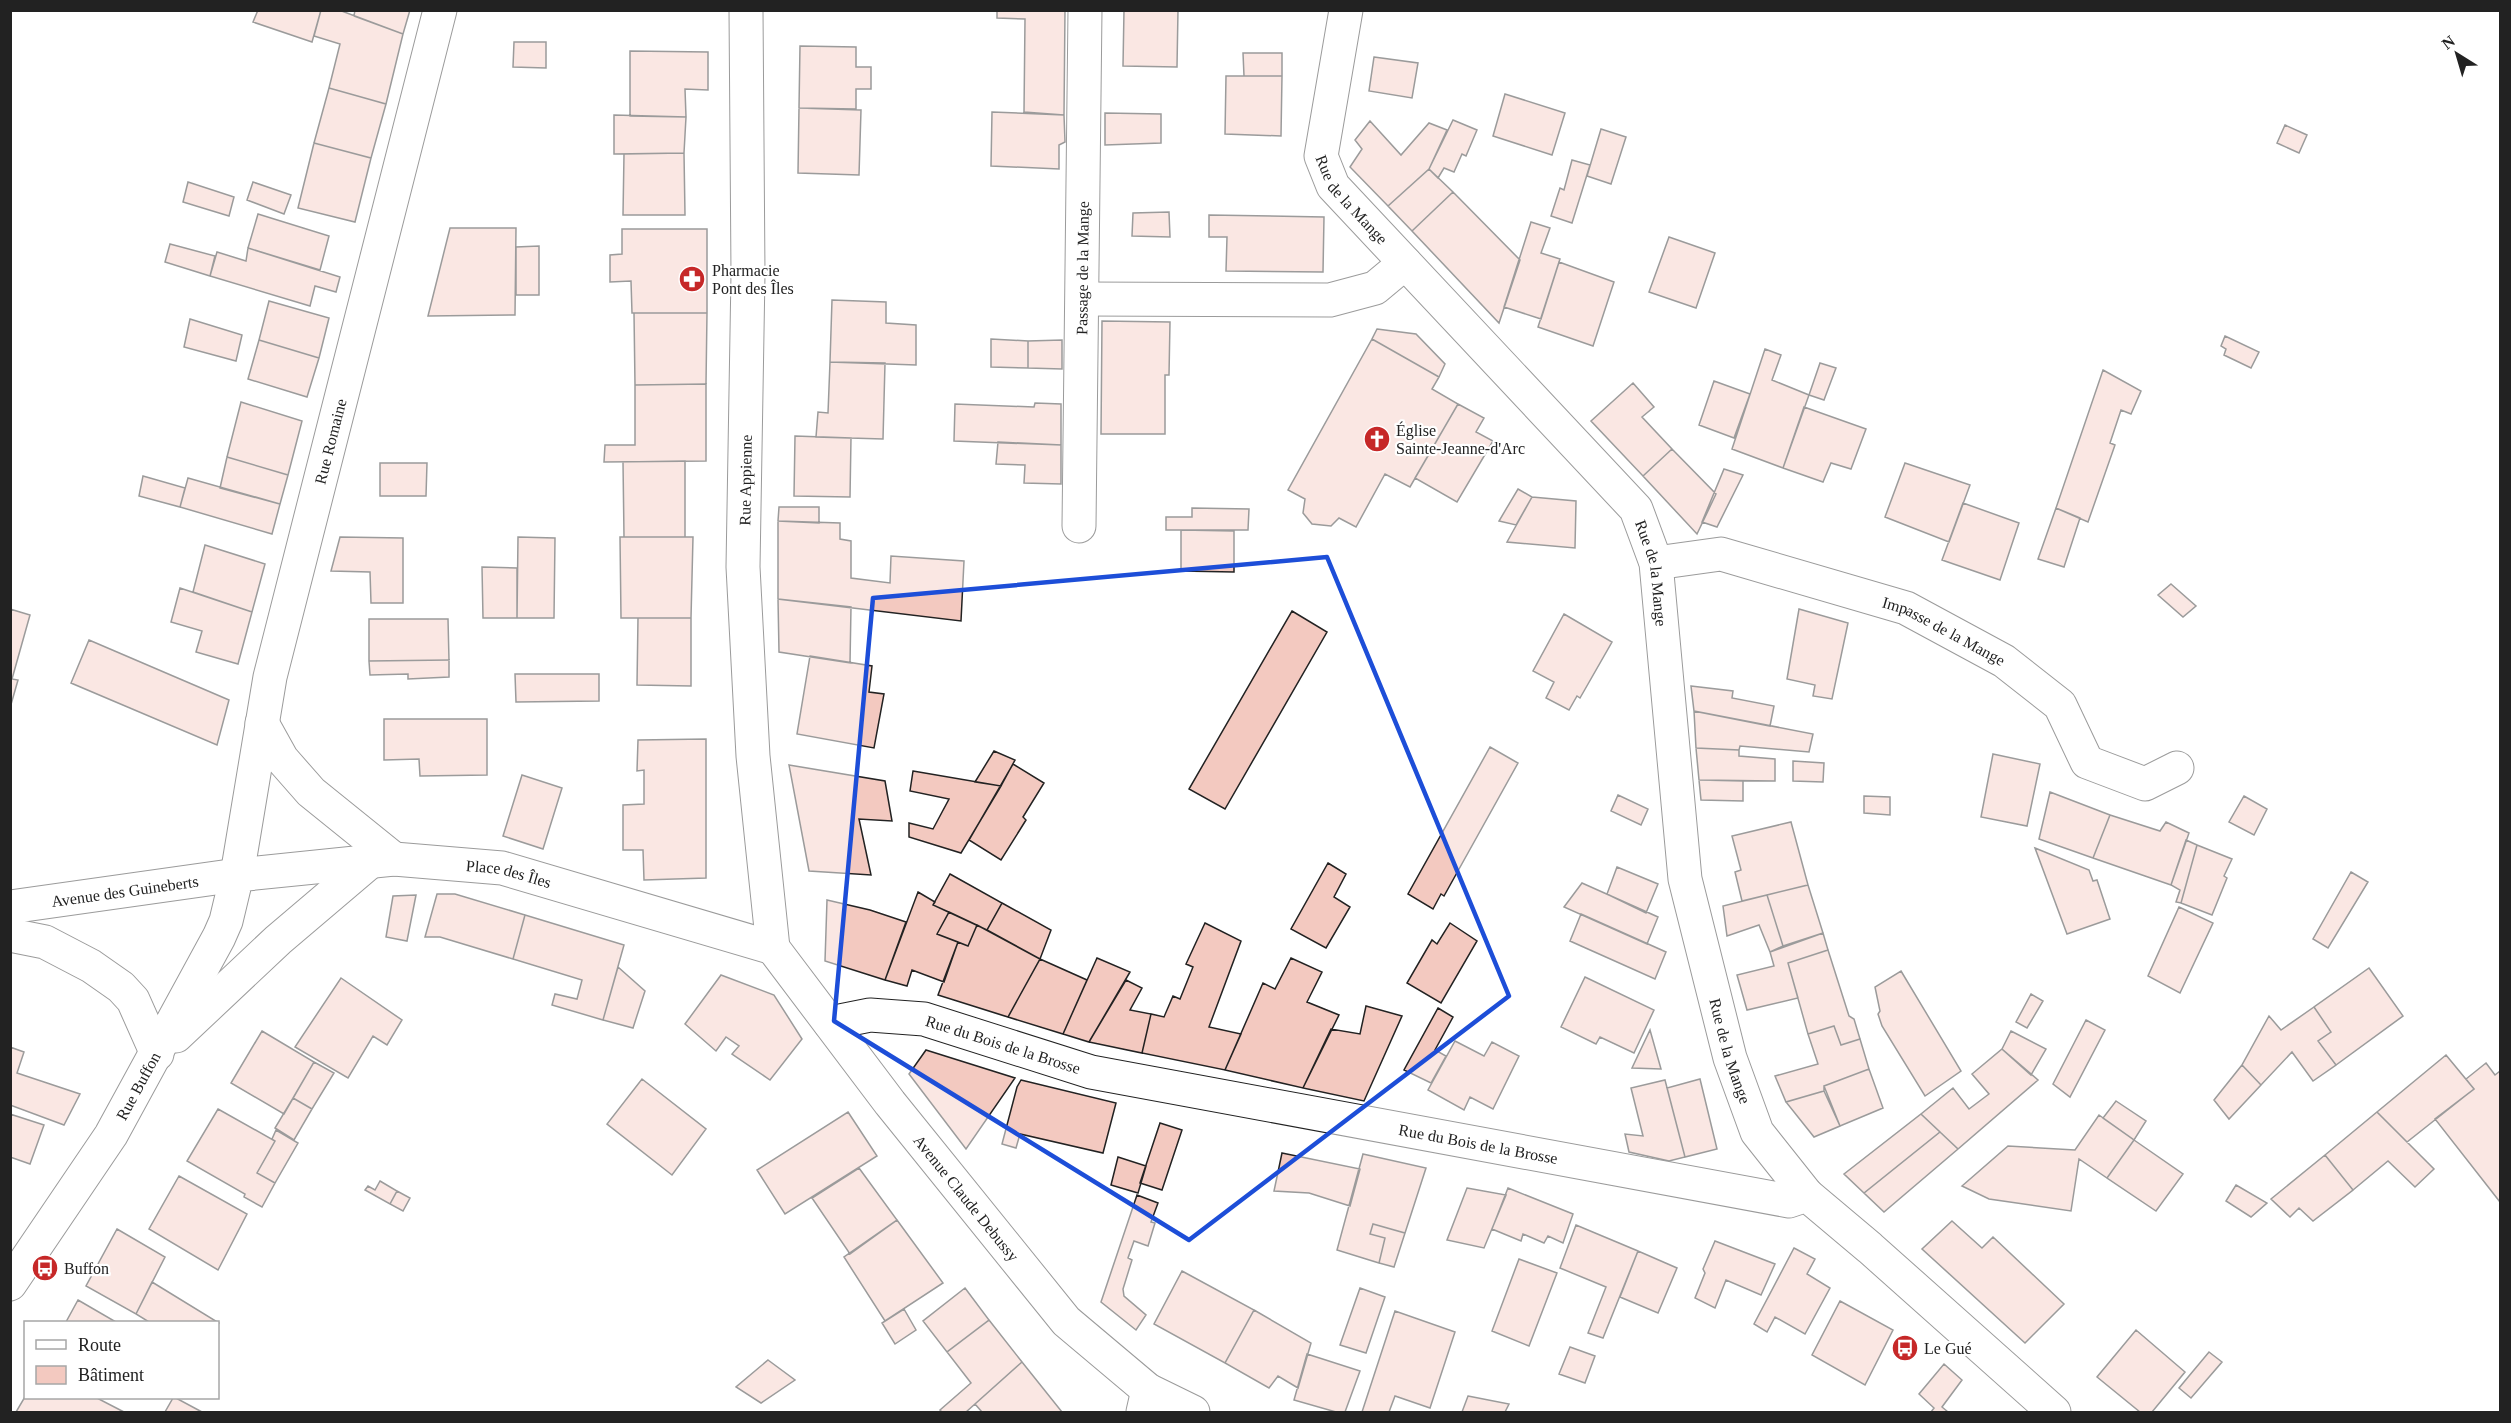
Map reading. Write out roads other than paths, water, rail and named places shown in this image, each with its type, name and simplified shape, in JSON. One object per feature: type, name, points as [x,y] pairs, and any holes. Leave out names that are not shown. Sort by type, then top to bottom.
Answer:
[{"type":"street","name":"Rue Romaine","points":[[237,875],[270,677],[440,10]]},
{"type":"street","name":"Rue Appienne","points":[[746,10],[748,274],[743,567],[753,756],[773,948]]},
{"type":"street","name":"Passage de la Mange","points":[[1079,526],[1085,10]]},
{"type":"street","name":"Rue de la Mange","points":[[1346,10],[1322,156],[1333,186],[1636,510],[1656,563],[1685,879],[1730,1058],[1757,1132],[1807,1195]]},
{"type":"street","points":[[1083,299],[1330,300],[1375,288],[1405,263]]},
{"type":"street","name":"Impasse de la Mange","points":[[1656,563],[1721,554],[1906,608],[2004,661],[2061,705],[2087,762],[2145,784],[2177,768]]},
{"type":"street","points":[[10,935],[45,942],[92,966],[121,987],[133,1000],[157,1054],[278,940],[383,860],[311,792],[282,759],[262,723]]},
{"type":"street","name":"Place des Îles","points":[[237,875],[383,860],[502,868],[773,948]]},
{"type":"street","name":"Avenue des Guineberts","points":[[10,908],[237,875]]},
{"type":"street","name":"Rue Buffon","points":[[10,1284],[111,1135],[157,1054],[219,937],[226,921],[237,875]]},
{"type":"street","name":"Avenue Claude Debussy","points":[[773,948],[890,1103],[1066,1321],[1145,1401],[1193,1413]]},
{"type":"street","name":"Rue du Bois de la Brosse","points":[[830,1023],[870,1015],[924,1019],[1091,1072],[1789,1201],[1807,1195]]},
{"type":"street","points":[[1807,1195],[1870,1248],[2054,1413]]},
{"type":"place","name":"Pharmacie Pont des Îles","points":[[692,279]]},
{"type":"place","name":"Église Sainte-Jeanne-d'Arc","points":[[1377,439]]},
{"type":"place","name":"Buffon","points":[[45,1268]]},
{"type":"place","name":"Le Gué","points":[[1905,1348]]}]
